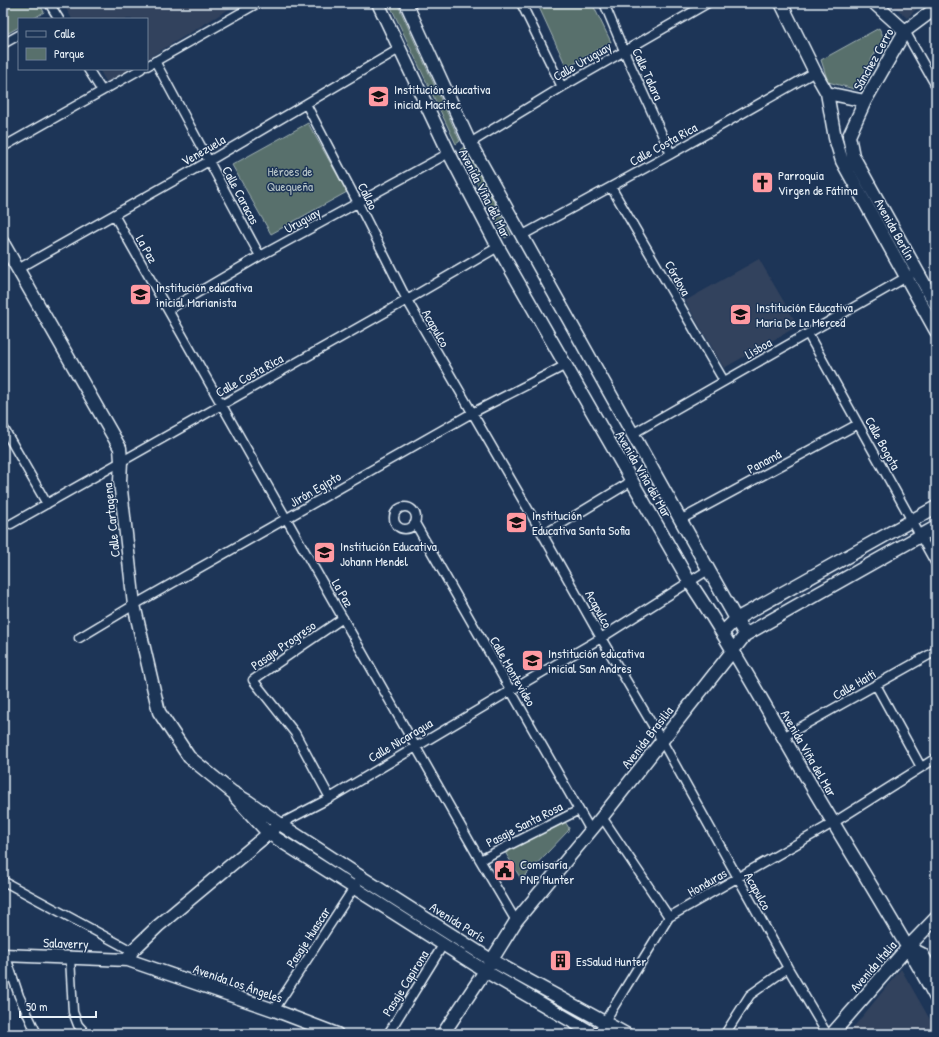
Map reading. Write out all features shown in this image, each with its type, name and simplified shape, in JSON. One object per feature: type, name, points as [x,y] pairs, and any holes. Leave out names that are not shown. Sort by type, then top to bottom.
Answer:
[{"type":"street","points":[[49,3],[57,17]]},
{"type":"street","points":[[148,65],[258,3]]},
{"type":"street","name":"Avenida Viña del Mar","points":[[378,3],[449,153],[498,247],[689,581],[713,617],[936,998]]},
{"type":"street","name":"Avenida Viña del Mar","points":[[406,3],[470,143],[745,635]]},
{"type":"street","points":[[522,3],[562,86]]},
{"type":"street","name":"Calle Talara","points":[[604,3],[671,154]]},
{"type":"street","name":"Calle Uruguay","points":[[470,143],[562,86],[708,3]]},
{"type":"street","name":"Avenida Berlín","points":[[781,3],[827,93],[835,138],[842,161],[936,331]]},
{"type":"street","points":[[874,3],[905,31],[936,86]]},
{"type":"street","name":"Sánchez Cerro","points":[[849,136],[865,101],[905,31],[936,8]]},
{"type":"street","points":[[3,44],[18,36]]},
{"type":"street","name":"Venezuela","points":[[18,269],[209,161],[399,49]]},
{"type":"street","name":"Calle Caracas","points":[[155,61],[260,256]]},
{"type":"street","points":[[89,70],[102,91]]},
{"type":"street","points":[[3,147],[139,70]]},
{"type":"street","name":"Calle Costa Rica","points":[[521,236],[671,154],[815,72]]},
{"type":"street","points":[[827,93],[865,101]]},
{"type":"street","name":"Callao","points":[[306,104],[358,203],[406,300]]},
{"type":"street","points":[[835,138],[849,136]]},
{"type":"street","name":"Avenida Berlín","points":[[849,136],[853,156],[936,305]]},
{"type":"street","name":"Uruguay","points":[[168,310],[260,256],[449,153]]},
{"type":"street","name":"Córdova","points":[[611,187],[724,381]]},
{"type":"street","name":"La Paz","points":[[114,215],[516,921]]},
{"type":"street","name":"Calle Cartagena","points":[[3,243],[120,448],[120,481],[134,605],[159,712],[189,757],[232,792],[280,824]]},
{"type":"street","name":"Calle Costa Rica","points":[[11,524],[498,247]]},
{"type":"street","name":"Lisboa","points":[[632,434],[917,271]]},
{"type":"street","name":"Acapulco","points":[[406,300],[662,741],[737,878],[827,1034]]},
{"type":"street","name":"Calle Bogota","points":[[808,334],[936,564]]},
{"type":"street","name":"Jirón Egipto","points":[[79,638],[134,605],[472,413],[566,365]]},
{"type":"street","name":"Panamá","points":[[680,520],[858,424]]},
{"type":"street","points":[[3,427],[47,504]]},
{"type":"street","points":[[543,535],[632,481]]},
{"type":"street","points":[[722,633],[736,620],[936,507]]},
{"type":"street","name":"Calle Montevideo","points":[[415,523],[591,831]]},
{"type":"street","name":"Avenida Brasilia","points":[[446,1032],[516,921],[591,831],[745,635],[936,527]]},
{"type":"street","name":"Calle Nicaragua","points":[[130,955],[158,926],[280,824],[330,798],[601,638],[708,570]]},
{"type":"street","name":"Pasaje Progreso","points":[[330,798],[295,733],[253,680],[343,618]]},
{"type":"street","name":"Calle Haiti","points":[[783,738],[936,651]]},
{"type":"street","points":[[876,685],[921,767]]},
{"type":"street","name":"Honduras","points":[[598,1034],[669,917],[833,823],[936,758]]},
{"type":"street","name":"Calle Cartagena","points":[[232,792],[268,833]]},
{"type":"street","name":"Pasaje Santa Rosa","points":[[480,860],[579,810]]},
{"type":"street","points":[[602,817],[669,917]]},
{"type":"street","name":"Avenida París","points":[[280,824],[491,960],[626,1034]]},
{"type":"street","name":"Avenida París","points":[[268,833],[485,971],[594,1034]]},
{"type":"street","name":"Pasaje Huascar","points":[[274,1010],[361,877]]},
{"type":"street","name":"Avenida Los Ángeles","points":[[3,881],[130,955],[337,1034]]},
{"type":"street","name":"Avenida Italia","points":[[832,1034],[936,918]]},
{"type":"street","name":"Pasaje Capirona","points":[[388,1034],[443,945]]},
{"type":"street","name":"Avenida Viña del Mar","points":[[908,948],[922,954],[936,978]]},
{"type":"street","points":[[4,954],[19,996],[37,1034]]},
{"type":"street","name":"Salaverry","points":[[4,954],[70,957],[130,955]]},
{"type":"street","points":[[70,957],[73,1012],[78,1025],[86,1034]]},
{"type":"street","points":[[725,1034],[750,995],[788,968]]},
{"type":"shaded area","points":[[63,3],[239,3],[148,58],[148,18],[71,18]]},
{"type":"shaded area","points":[[891,3],[922,3],[907,18]]},
{"type":"shaded area","points":[[100,70],[129,70],[107,83]]},
{"type":"shaded area","name":"Institución Educativa Maria De La Merced","points":[[759,259],[798,326],[724,368],[685,301]]},
{"type":"shaded area","points":[[901,969],[936,1030],[936,1034],[848,1034]]},
{"type":"green space","points":[[3,3],[39,3],[44,12],[35,18],[18,18],[18,28],[3,36]]},
{"type":"green space","points":[[389,3],[397,3],[460,141],[456,144]]},
{"type":"green space","points":[[537,3],[592,3],[611,42],[567,68]]},
{"type":"green space","points":[[879,28],[884,38],[854,89],[828,82],[821,60]]},
{"type":"green space","name":"Héroes de Quequeña","points":[[308,123],[347,192],[271,234],[232,165]]},
{"type":"green space","points":[[465,146],[511,235],[505,238],[460,150]]},
{"type":"green space","points":[[562,817],[569,828],[568,831],[521,879],[505,852]]},
{"type":"place","name":"Institución educativa inicial Macitec","points":[[379,96]]},
{"type":"place","name":"Parroquia Virgen de Fátima","points":[[762,182]]},
{"type":"place","name":"Institución educativa inicial Marianista","points":[[141,294]]},
{"type":"place","name":"Institución Educativa Maria De La Merced","points":[[741,314]]},
{"type":"place","name":"Institución Educativa Santa Sofia","points":[[517,522]]},
{"type":"place","name":"Institución Educativa Johann Mendel","points":[[325,553]]},
{"type":"place","name":"Institución educativa inicial San Andres","points":[[533,660]]},
{"type":"place","name":"Comisaría PNP Hunter","points":[[504,871]]},
{"type":"place","name":"EsSalud Hunter","points":[[561,961]]}]
